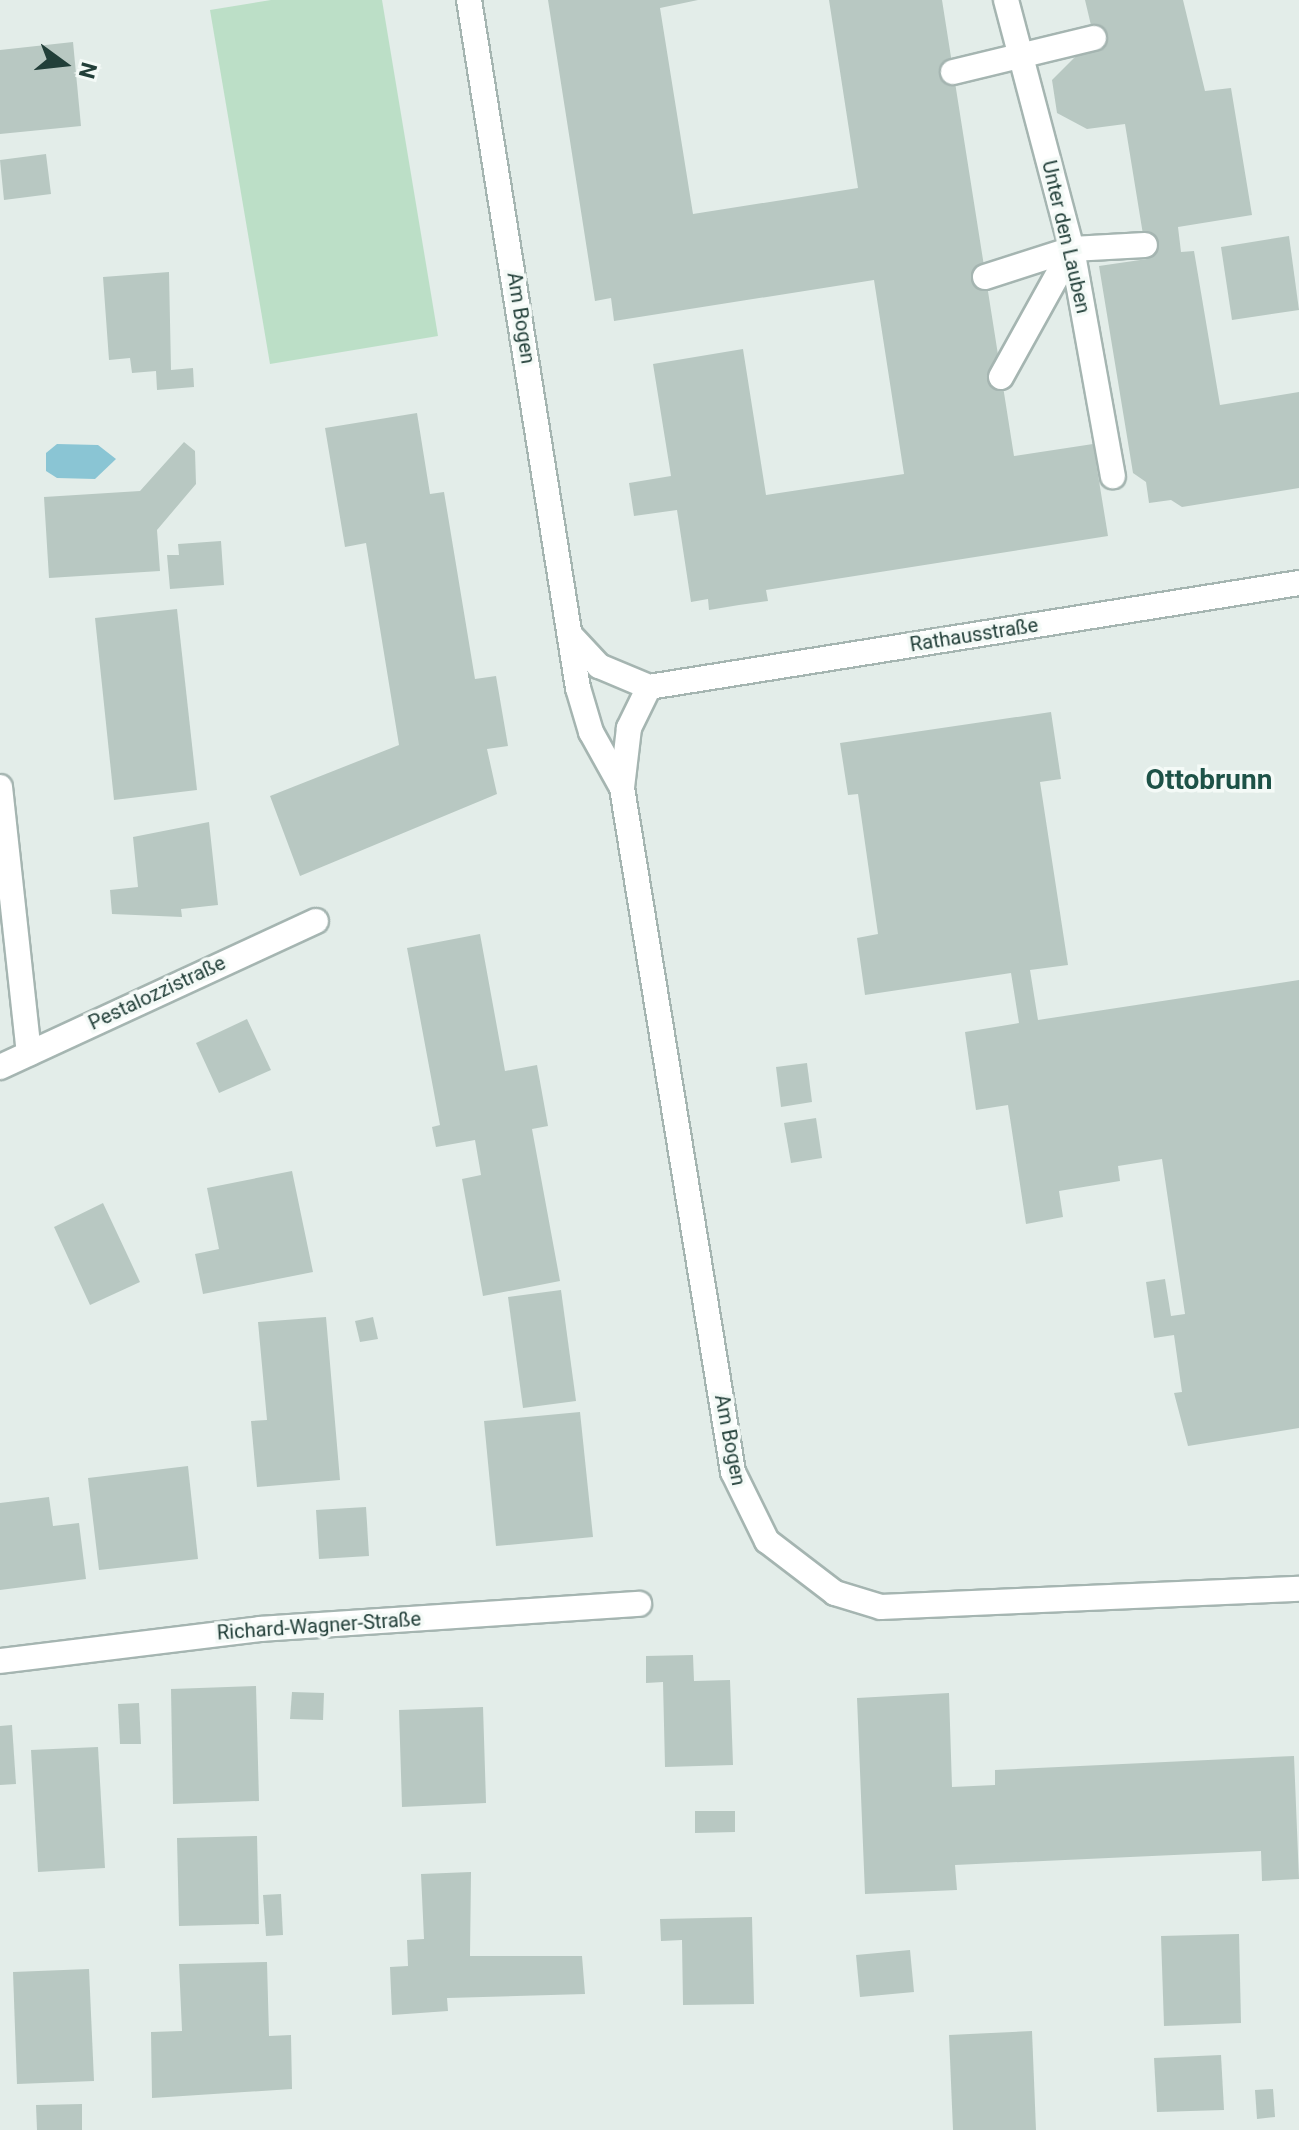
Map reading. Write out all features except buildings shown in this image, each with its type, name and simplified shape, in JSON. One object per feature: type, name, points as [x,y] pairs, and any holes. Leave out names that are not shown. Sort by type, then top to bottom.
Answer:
[{"type":"street","name":"Am Bogen","points":[[469,0],[572,637],[591,732],[622,788]]},
{"type":"street","name":"Unter den Lauben","points":[[1006,0],[1072,249],[1113,476]]},
{"type":"street","points":[[953,72],[1094,38]]},
{"type":"street","points":[[985,277],[1072,249],[1107,256],[1145,245]]},
{"type":"street","points":[[1001,377],[1072,249]]},
{"type":"street","name":"Rathausstraße","points":[[649,687],[1299,583]]},
{"type":"street","points":[[572,637],[599,666],[649,687]]},
{"type":"street","name":"Am Bogen","points":[[649,687],[629,728],[622,788],[733,1472],[767,1541],[835,1593],[881,1607],[1299,1589]]},
{"type":"street","points":[[0,787],[29,1053]]},
{"type":"street","name":"Pestalozzistraße","points":[[0,1067],[316,921]]},
{"type":"street","name":"Richard-Wagner-Straße","points":[[0,1661],[260,1629],[639,1604]]},
{"type":"green space","points":[[271,0],[382,0],[438,336],[270,364],[210,10]]},
{"type":"water","points":[[57,444],[98,445],[116,459],[95,479],[57,478],[46,471],[46,453]]},
{"type":"district","name":"Ottobrunn","points":[[1209,780]]}]
